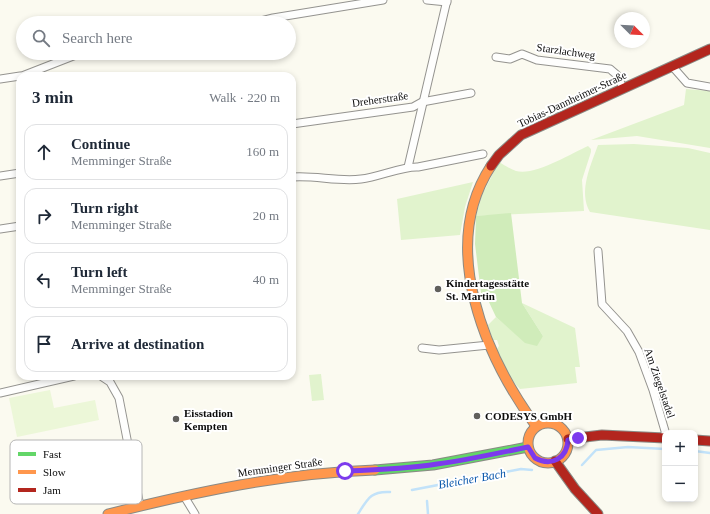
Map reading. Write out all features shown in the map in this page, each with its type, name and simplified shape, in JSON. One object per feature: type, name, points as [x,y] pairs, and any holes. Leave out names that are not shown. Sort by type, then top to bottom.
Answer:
[{"type":"main road","name":"Tobias-Dannheimer-Straße","points":[[536,426],[517,401],[489,345],[480,322],[474,299],[468,237],[470,215],[483,180],[498,156],[521,135],[710,50]]},
{"type":"main road","points":[[549,422],[556,424],[566,433],[568,440],[565,453],[555,461],[542,462],[531,453],[528,447],[529,436],[536,426],[549,422]]},
{"type":"main road","points":[[568,440],[602,435],[662,438]]},
{"type":"main road","points":[[698,440],[710,441]]},
{"type":"main road","name":"Memminger Straße","points":[[108,514],[184,496],[264,480],[310,474],[436,465],[474,459],[528,447]]},
{"type":"main road","points":[[555,461],[575,489],[598,514]]},
{"type":"street","points":[[285,16],[383,0]]},
{"type":"street","points":[[408,167],[422,102],[447,1],[427,0]]},
{"type":"street","name":"Starzlachweg","points":[[496,57],[510,59],[522,54],[537,60],[610,68],[617,74],[623,88]]},
{"type":"street","points":[[31,72],[63,60]]},
{"type":"street","points":[[672,66],[687,83],[710,86]]},
{"type":"street","points":[[0,79],[16,77]]},
{"type":"street","name":"Dreherstraße","points":[[296,123],[413,106],[422,102],[471,93]]},
{"type":"street","points":[[296,177],[359,180],[382,176],[408,167],[418,167],[483,154]]},
{"type":"street","points":[[0,176],[16,174]]},
{"type":"street","points":[[0,229],[16,227]]},
{"type":"street","name":"Am Ziegelstadel","points":[[598,251],[602,304],[626,331],[639,352],[653,390],[665,430]]},
{"type":"street","points":[[422,348],[439,350],[489,345]]},
{"type":"street","points":[[0,393],[57,380]]},
{"type":"street","points":[[107,380],[110,382],[119,398],[127,440]]},
{"type":"street","points":[[184,496],[195,514]]},
{"type":"green space","points":[[686,89],[710,91],[710,148],[637,136],[591,140],[684,105]]},
{"type":"green space","points":[[634,144],[688,148],[710,153],[710,230],[590,212],[585,195],[585,187],[589,169],[598,145]]},
{"type":"green space","points":[[588,146],[591,149],[591,152],[582,180],[584,211],[476,216],[482,195],[499,162],[516,171],[524,172],[552,163]]},
{"type":"green space","points":[[473,182],[465,207],[460,235],[401,240],[397,199]]},
{"type":"green space","points":[[511,213],[522,303],[543,336],[537,346],[525,343],[496,317],[488,300],[482,301],[475,244],[476,216]]},
{"type":"green space","points":[[522,303],[575,328],[580,367],[575,367],[577,383],[520,389],[512,380],[497,349],[499,346],[497,340],[493,340],[488,325],[496,317],[525,342],[543,336]]},
{"type":"green space","points":[[321,374],[324,400],[312,401],[309,375]]},
{"type":"green space","points":[[50,390],[54,408],[95,400],[99,420],[17,437],[9,398]]},
{"type":"waterway","name":"Bleicher Bach","points":[[582,465],[596,450],[628,447],[662,449]]},
{"type":"waterway","name":"Bleicher Bach","points":[[698,451],[710,453]]},
{"type":"waterway","name":"Bleicher Bach","points":[[412,490],[521,469],[532,470]]},
{"type":"waterway","name":"Bleicher Bach","points":[[358,514],[374,494],[390,492]]},
{"type":"waterway","points":[[427,501],[428,514]]},
{"type":"traffic: fast","points":[[375,470],[433,465],[528,447]]},
{"type":"traffic: slow","points":[[491,166],[476,198],[468,231],[468,265],[474,300],[485,334],[500,367],[517,398],[536,426]]},
{"type":"traffic: slow","points":[[544,423],[552,423],[559,426],[565,432],[568,443],[565,454],[559,460],[552,463],[544,463],[537,460],[531,454],[528,447],[528,439],[531,432],[537,426],[544,423]]},
{"type":"traffic: slow","points":[[108,514],[207,491],[274,479],[375,470]]},
{"type":"traffic: jam","points":[[491,166],[499,155],[521,135],[710,49]]},
{"type":"traffic: jam","points":[[568,439],[602,435],[662,438]]},
{"type":"traffic: jam","points":[[698,440],[710,441]]},
{"type":"traffic: jam","points":[[555,461],[575,489],[598,514]]},
{"type":"place","name":"Kindertagesstätte St. Martin","points":[[438,289]]},
{"type":"place","name":"CODESYS GmbH","points":[[477,416]]},
{"type":"place","name":"Eisstadion Kempten","points":[[176,419]]},
{"type":"route","points":[[345,471],[400,469],[436,465],[474,459],[528,447],[535,458],[542,462],[548,463],[561,458],[568,446],[568,440],[578,438]]}]
